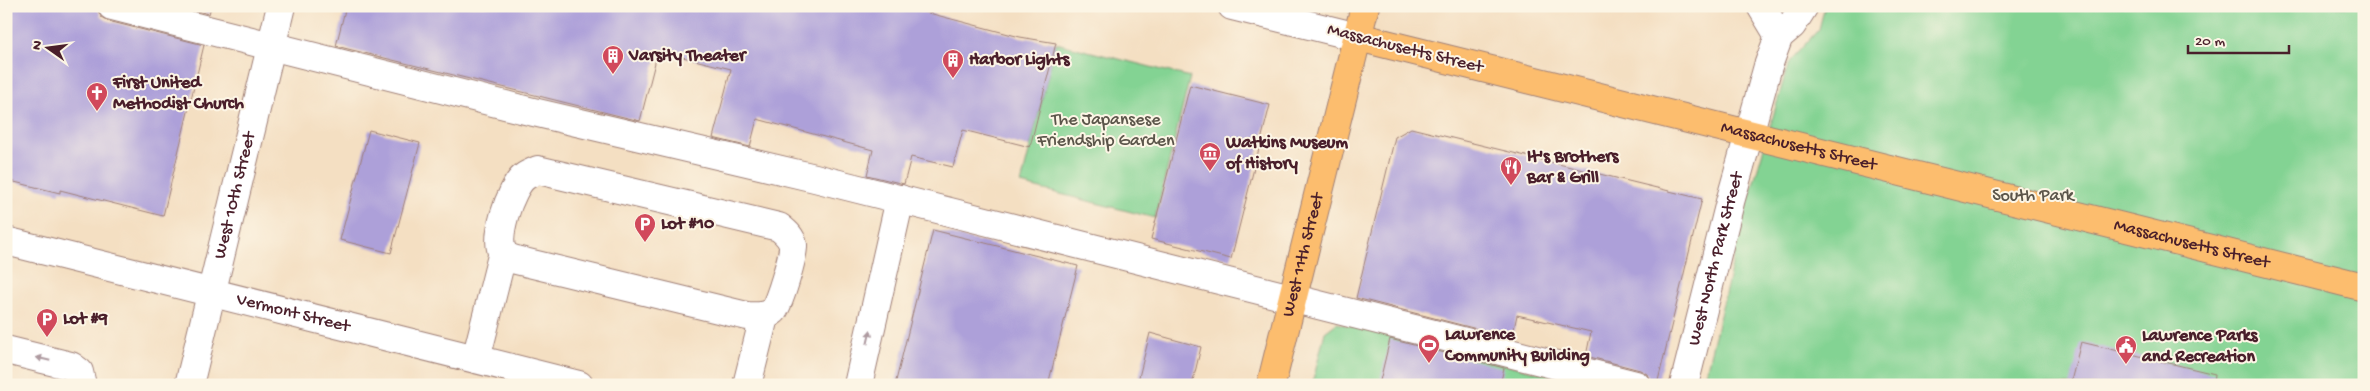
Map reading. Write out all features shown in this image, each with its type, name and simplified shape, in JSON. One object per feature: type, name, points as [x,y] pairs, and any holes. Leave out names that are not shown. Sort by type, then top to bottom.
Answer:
[{"type":"main road","name":"West 11th Street","points":[[1271,385],[1366,6]]},
{"type":"main road","name":"Massachusetts Street","points":[[1358,37],[2364,287]]},
{"type":"street","points":[[112,6],[900,199],[1636,385]]},
{"type":"street","name":"West 10th Street","points":[[189,385],[281,6]]},
{"type":"street","name":"Massachusetts Street","points":[[1232,6],[1358,37]]},
{"type":"street","points":[[1761,6],[1779,36],[1792,25],[1804,6]]},
{"type":"street","name":"West North Park Street","points":[[1684,385],[1749,134],[1768,66],[1779,36]]},
{"type":"street","points":[[476,359],[503,252],[500,236],[510,195],[524,177],[538,170],[779,227],[788,234],[793,246],[781,298],[773,311],[764,317],[747,316],[516,260],[505,256],[503,252]]},
{"type":"street","points":[[858,385],[900,199]]},
{"type":"street","name":"Vermont Street","points":[[6,241],[580,385]]},
{"type":"street","points":[[747,385],[764,317]]},
{"type":"street","points":[[6,350],[71,366],[80,372],[82,385]]},
{"type":"green space","name":"South Park","points":[[1825,6],[2364,6],[2364,385],[1703,385],[1745,212],[1789,62],[1819,29]]},
{"type":"green space","name":"The Japansese Friendship Garden","points":[[1056,43],[1190,77],[1155,218],[1021,184]]},
{"type":"green space","points":[[1337,323],[1590,385],[1312,385],[1325,332]]},
{"type":"building","name":"First United Methodist Church","points":[[6,6],[97,6],[101,17],[108,21],[204,45],[163,216],[60,190],[60,193],[6,180]]},
{"type":"building","points":[[177,6],[211,6],[209,14]]},
{"type":"building","points":[[346,6],[902,6],[1020,37],[1056,43],[1030,147],[963,130],[953,167],[911,157],[904,184],[867,175],[873,150],[757,119],[750,147],[713,138],[731,69],[658,51],[640,121],[336,46]]},
{"type":"building","name":"Watkins Museum of History","points":[[1190,85],[1270,105],[1231,259],[1151,239]]},
{"type":"building","points":[[1411,128],[1702,199],[1657,385],[1651,385],[1647,374],[1640,370],[1586,356],[1591,332],[1517,315],[1512,338],[1356,298],[1395,137]]},
{"type":"building","points":[[369,130],[420,143],[391,253],[340,240]]},
{"type":"building","points":[[933,230],[1078,266],[1048,385],[895,385]]},
{"type":"building","points":[[1150,333],[1201,347],[1192,385],[1137,385]]},
{"type":"building","name":"Lawrence Community Building","points":[[1390,339],[1504,368],[1500,385],[1379,385]]},
{"type":"building","name":"Lawrence Parks and Recreation","points":[[2081,342],[2215,374],[2214,385],[2070,385]]},
{"type":"place","name":"Varsity Theater","points":[[613,75]]},
{"type":"place","name":"Harbor Lights","points":[[953,79]]},
{"type":"place","name":"First United Methodist Church","points":[[97,112]]},
{"type":"place","name":"Watkins Museum of History","points":[[1210,172]]},
{"type":"place","name":"It's Brothers Bar & Grill","points":[[1511,186]]},
{"type":"place","name":"Lot #10","points":[[645,243]]},
{"type":"place","name":"Lot #9","points":[[47,338]]},
{"type":"place","name":"Lawrence Community Building","points":[[1429,364]]},
{"type":"place","name":"Lawrence Parks and Recreation","points":[[2126,365]]}]
